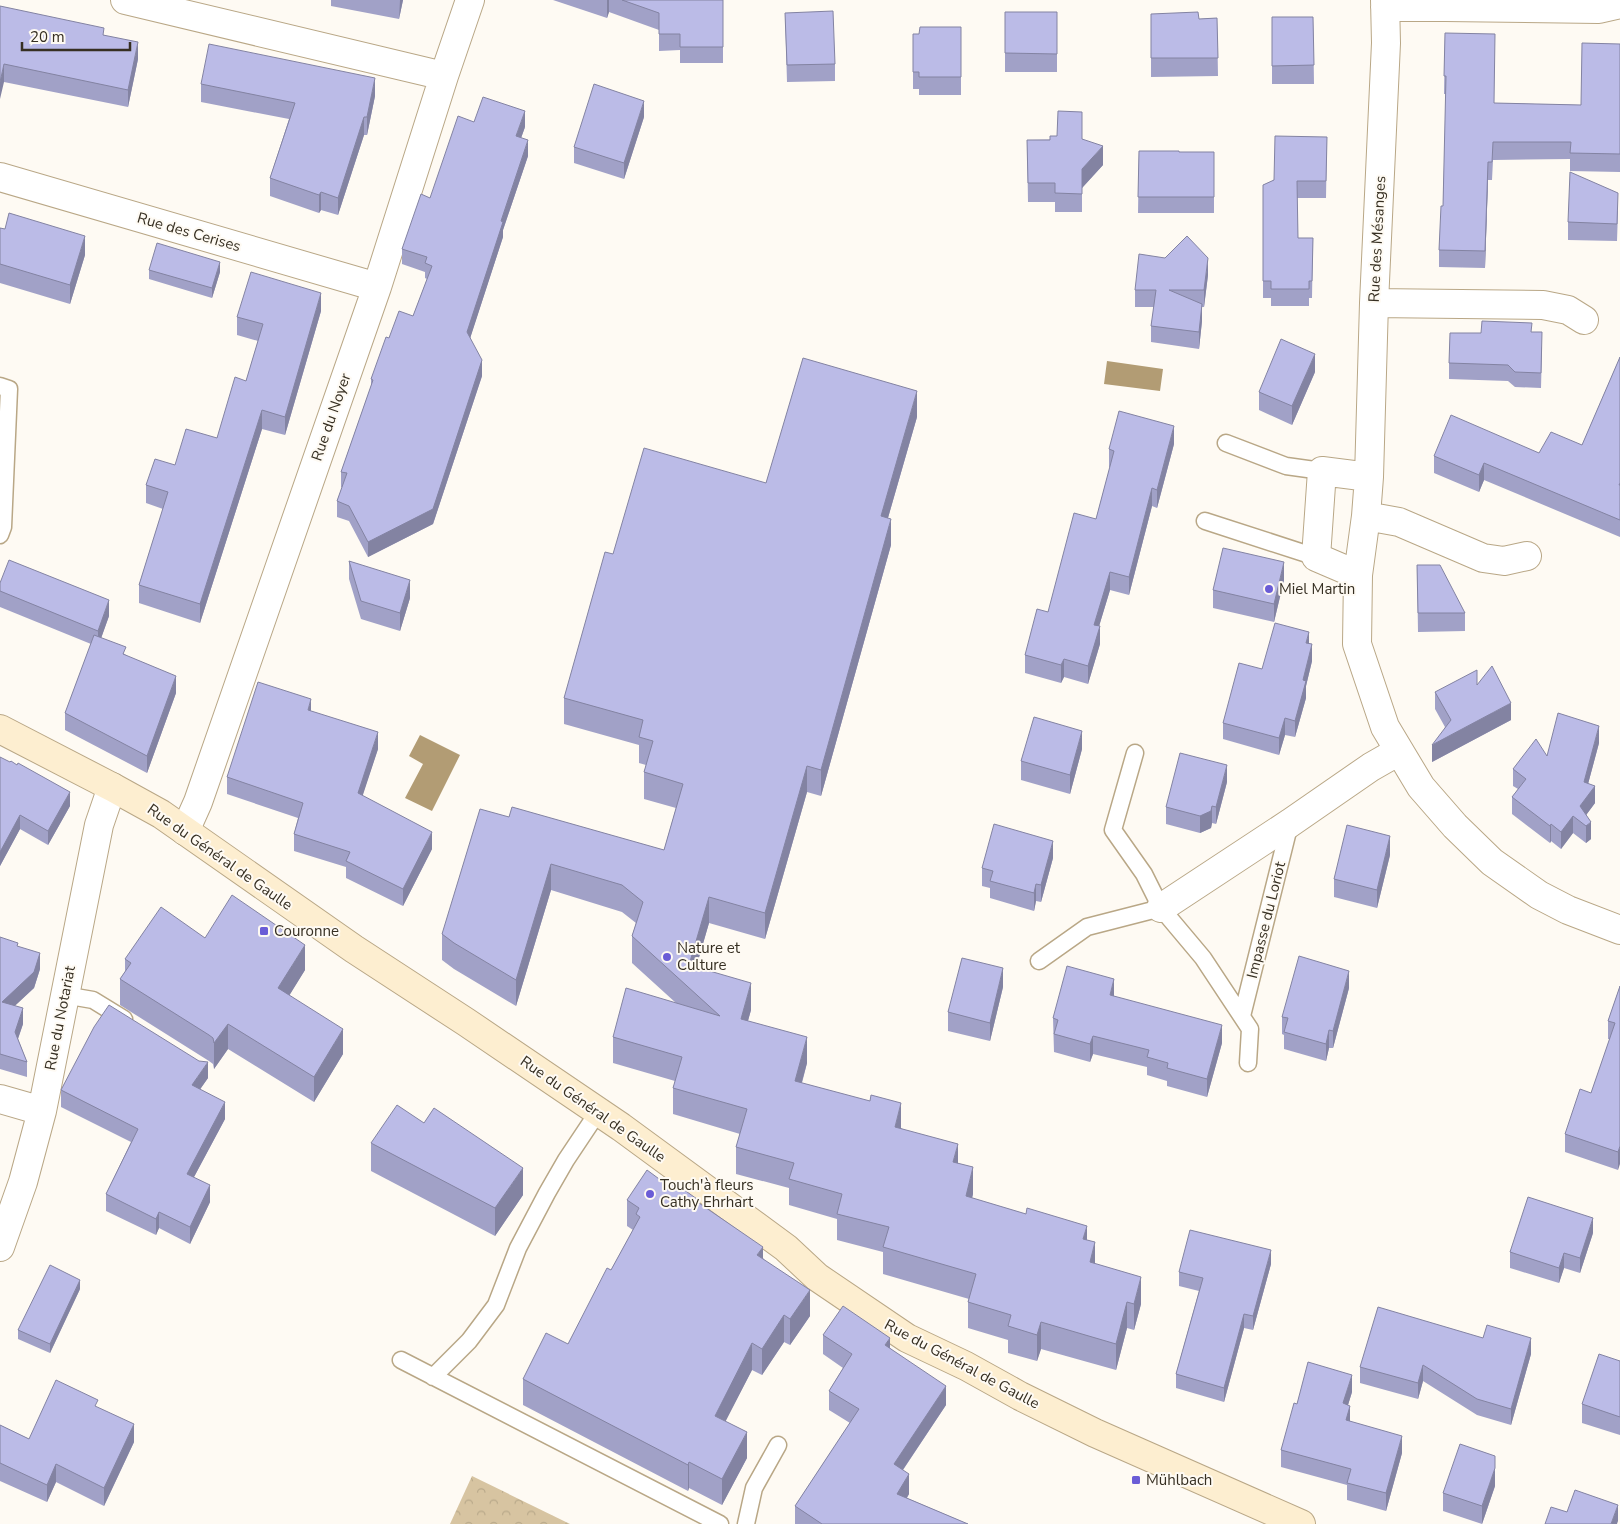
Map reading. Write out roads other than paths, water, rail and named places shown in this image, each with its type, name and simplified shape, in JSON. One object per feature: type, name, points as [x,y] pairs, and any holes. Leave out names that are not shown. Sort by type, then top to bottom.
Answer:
[{"type":"street","points":[[125,0],[444,76]]},
{"type":"street","name":"Rue du Noyer","points":[[185,832],[198,802],[377,287],[470,0]]},
{"type":"street","points":[[1385,4],[1599,9],[1620,4]]},
{"type":"street","name":"Rue des Mésanges","points":[[1385,4],[1386,43],[1374,303],[1369,478],[1358,575],[1357,644],[1385,727],[1420,787],[1455,826],[1492,862],[1539,895],[1568,910],[1620,930]]},
{"type":"street","name":"Rue des Cerises","points":[[0,177],[377,287]]},
{"type":"street","points":[[1374,303],[1543,305],[1568,310],[1584,320]]},
{"type":"street","points":[[1358,575],[1316,557],[1322,471],[1369,478]]},
{"type":"street","points":[[1366,516],[1399,522],[1484,558],[1504,561],[1527,556]]},
{"type":"street","name":"Rue du Général de Gaulle","points":[[0,730],[161,814],[354,950],[466,1022],[663,1157],[786,1248],[817,1278],[907,1338],[966,1366],[1020,1396],[1095,1433],[1301,1524]]},
{"type":"street","name":"Impasse du Loriot","points":[[1161,908],[1371,767],[1399,751]]},
{"type":"street","name":"Rue du Notariat","points":[[0,1247],[23,1182],[42,1111],[99,825],[112,787]]},
{"type":"street","points":[[0,1099],[42,1111]]},
{"type":"lane","points":[[0,386],[9,389],[3,527],[0,535]]},
{"type":"lane","points":[[1226,443],[1286,466],[1322,471]]},
{"type":"lane","points":[[1205,521],[1316,557]]},
{"type":"lane","points":[[1135,753],[1113,830],[1144,874],[1161,908],[1203,958],[1250,1028],[1248,1063]]},
{"type":"lane","name":"Impasse du Loriot","points":[[1242,1016],[1290,823]]},
{"type":"lane","name":"Impasse du Loriot","points":[[1039,961],[1088,928],[1161,908]]},
{"type":"lane","points":[[64,995],[93,1000],[141,1030]]},
{"type":"lane","points":[[433,1377],[469,1341],[496,1305],[518,1248],[547,1193],[566,1160],[598,1112]]},
{"type":"lane","points":[[401,1360],[720,1524]]},
{"type":"lane","points":[[746,1524],[754,1488],[778,1445]]},
{"type":"place","name":"Miel Martin","points":[[1269,589]]},
{"type":"place","name":"Couronne","points":[[264,931]]},
{"type":"place","name":"Nature et Culture","points":[[667,957]]},
{"type":"place","name":"Touch'à fleurs Cathy Ehrhart","points":[[650,1194]]},
{"type":"place","name":"Mühlbach","points":[[1136,1480]]}]
